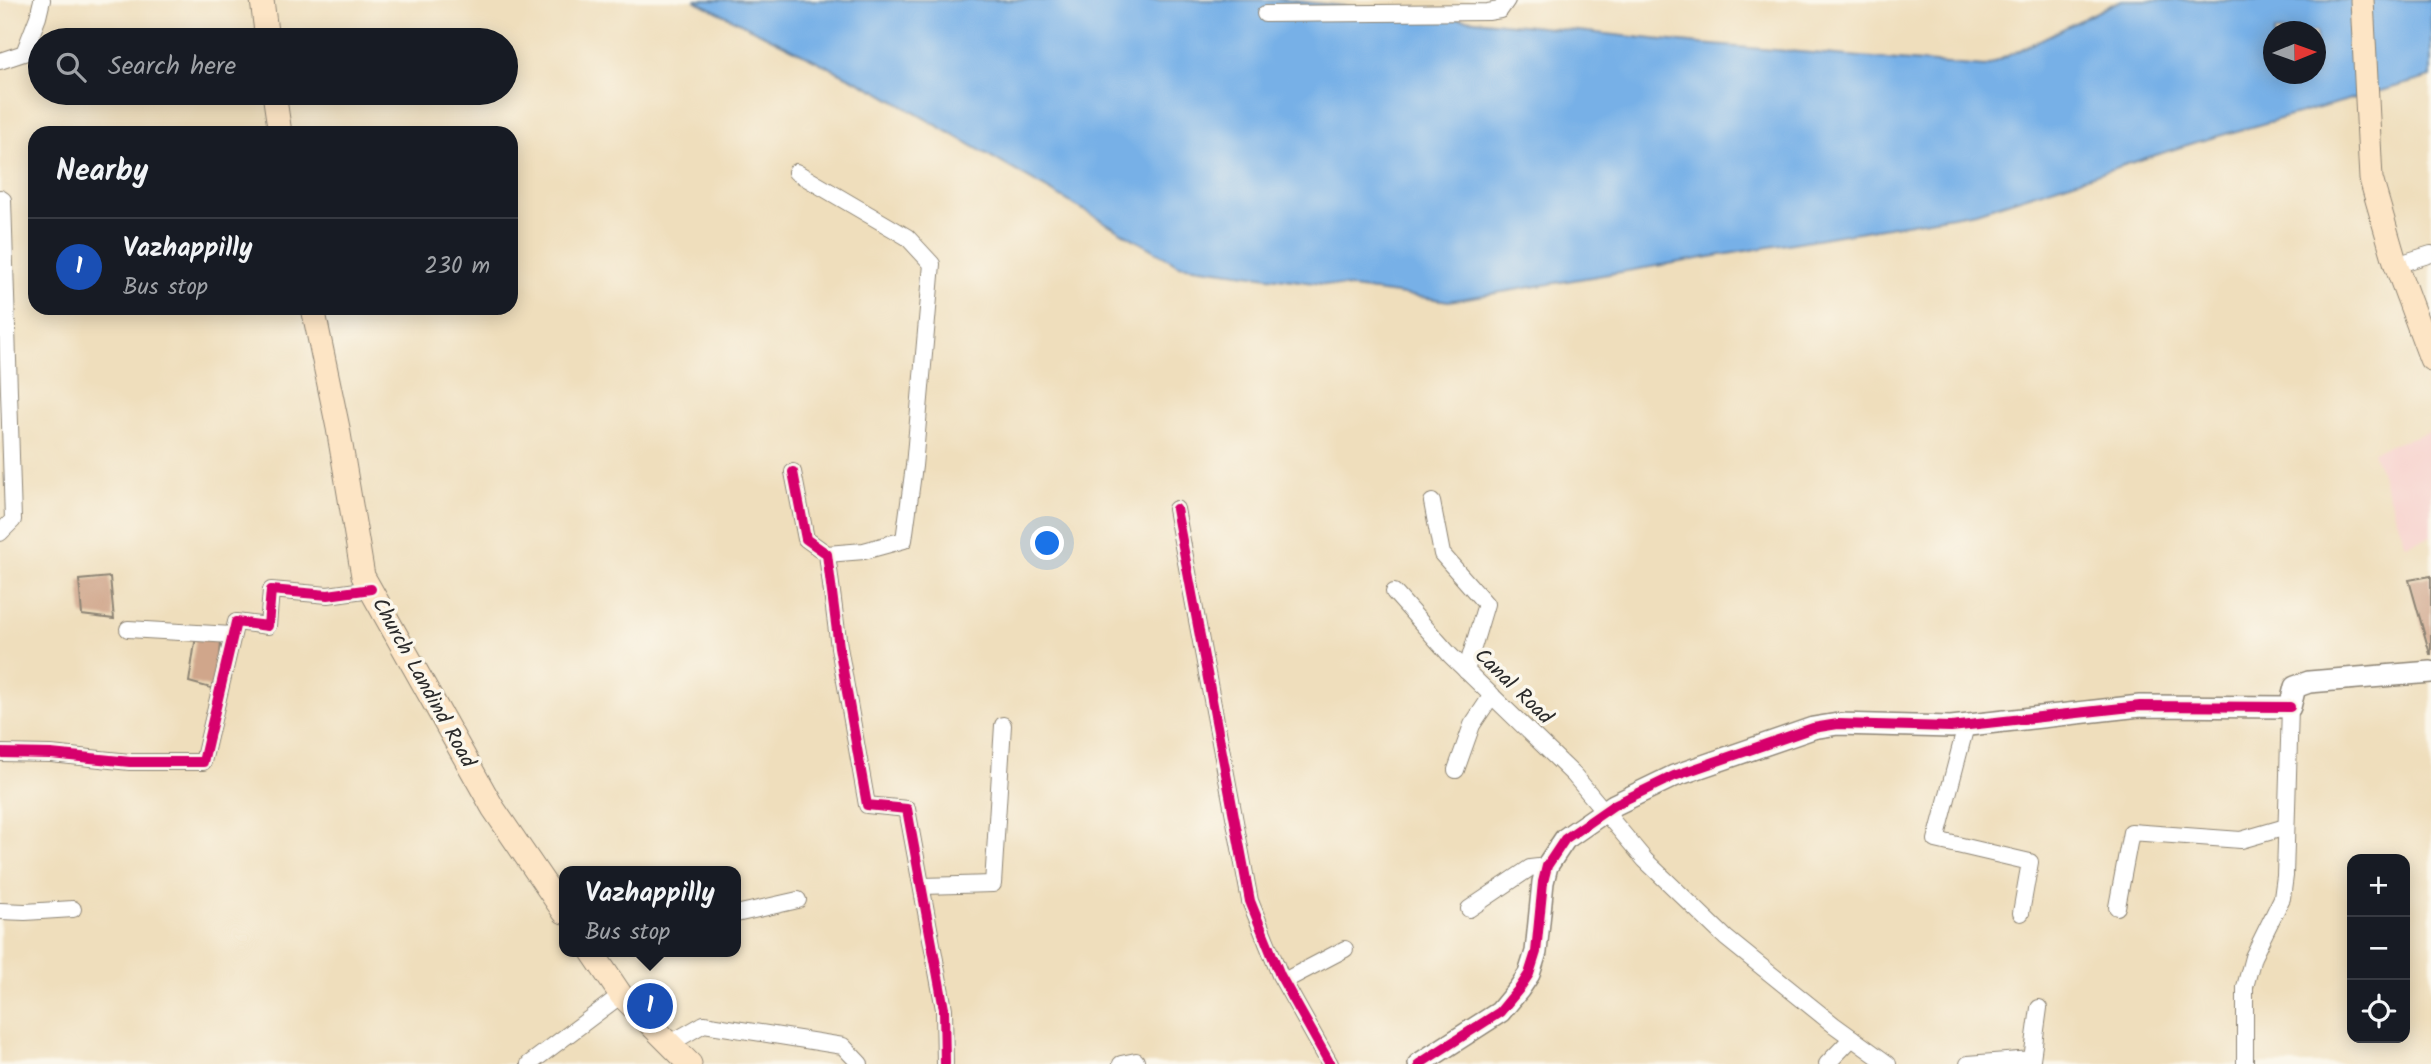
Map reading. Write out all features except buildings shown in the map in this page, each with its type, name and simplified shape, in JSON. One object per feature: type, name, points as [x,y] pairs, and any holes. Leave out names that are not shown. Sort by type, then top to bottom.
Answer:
[{"type":"main road","points":[[262,0],[266,28]]},
{"type":"main road","points":[[2362,0],[2371,179],[2396,265],[2431,359]]},
{"type":"main road","points":[[276,105],[279,126]]},
{"type":"main road","name":"Church Landind Road","points":[[314,315],[338,428],[363,576],[493,808],[559,905]]},
{"type":"main road","points":[[601,957],[621,995],[690,1064]]},
{"type":"street","points":[[34,28],[42,0]]},
{"type":"street","points":[[1265,14],[1488,12],[1500,9],[1507,0]]},
{"type":"street","points":[[0,61],[24,53],[28,43]]},
{"type":"street","points":[[793,472],[806,539],[827,555],[864,551],[904,540],[914,466],[932,264],[907,237],[796,172]]},
{"type":"street","points":[[0,198],[3,200],[8,323],[13,520],[0,533]]},
{"type":"street","points":[[2396,265],[2431,254]]},
{"type":"street","points":[[1432,502],[1442,554],[1486,604],[1466,671]]},
{"type":"street","points":[[1176,509],[1250,901],[1284,981],[1330,1064]]},
{"type":"street","points":[[827,555],[841,659],[867,804],[907,809],[944,1009],[945,1064]]},
{"type":"street","points":[[0,753],[51,754],[130,762],[203,762],[236,622],[268,626],[271,590],[328,595],[371,589]]},
{"type":"street","name":"Canal Road","points":[[1394,592],[1466,671],[1574,775],[1645,860],[1726,938],[1888,1064]]},
{"type":"street","points":[[128,629],[232,635]]},
{"type":"street","points":[[2245,1064],[2245,987],[2253,957],[2282,898],[2290,707],[2295,688],[2309,682],[2431,672]]},
{"type":"street","points":[[1456,770],[1472,725],[1492,695]]},
{"type":"street","points":[[1419,1064],[1500,1012],[1529,974],[1536,952],[1546,866],[1565,839],[1604,812],[1674,776],[1813,728],[1838,724],[1951,727],[2140,706],[2290,707]]},
{"type":"street","points":[[923,886],[993,884],[1003,725]]},
{"type":"street","points":[[1966,726],[1936,840],[2030,862],[2021,913]]},
{"type":"street","points":[[2117,907],[2131,832],[2241,840],[2286,827]]},
{"type":"street","points":[[1469,909],[1530,868],[1546,866]]},
{"type":"street","points":[[741,913],[798,900]]},
{"type":"street","points":[[0,911],[74,909]]},
{"type":"street","points":[[1284,981],[1345,948]]},
{"type":"street","points":[[529,1064],[621,995]]},
{"type":"street","points":[[1968,1064],[2032,1059],[2039,1008]]},
{"type":"street","points":[[669,1044],[704,1024],[843,1046],[860,1064]]},
{"type":"street","points":[[1827,1064],[1852,1038]]},
{"type":"shaded area","points":[[2431,431],[2431,536],[2406,545],[2373,451]]},
{"type":"water","points":[[694,0],[1286,0],[1700,44],[1985,67],[2121,0],[2431,0],[2431,77],[2197,142],[1976,212],[1449,301],[1179,265],[877,91]]},
{"type":"cycle path","points":[[793,472],[806,539],[827,554],[839,647],[867,805],[907,809],[944,1009],[945,1064]]},
{"type":"cycle path","points":[[1176,509],[1250,901],[1280,975],[1330,1064]]},
{"type":"cycle path","points":[[0,753],[51,754],[130,762],[203,762],[236,622],[268,626],[271,590],[328,595],[371,589]]},
{"type":"cycle path","points":[[1419,1064],[1500,1012],[1529,974],[1536,952],[1547,866],[1565,839],[1614,805],[1674,776],[1813,728],[1838,724],[1951,727],[2140,706],[2290,707]]},
{"type":"place","name":"Vazhappilly","points":[[650,1006]]}]
